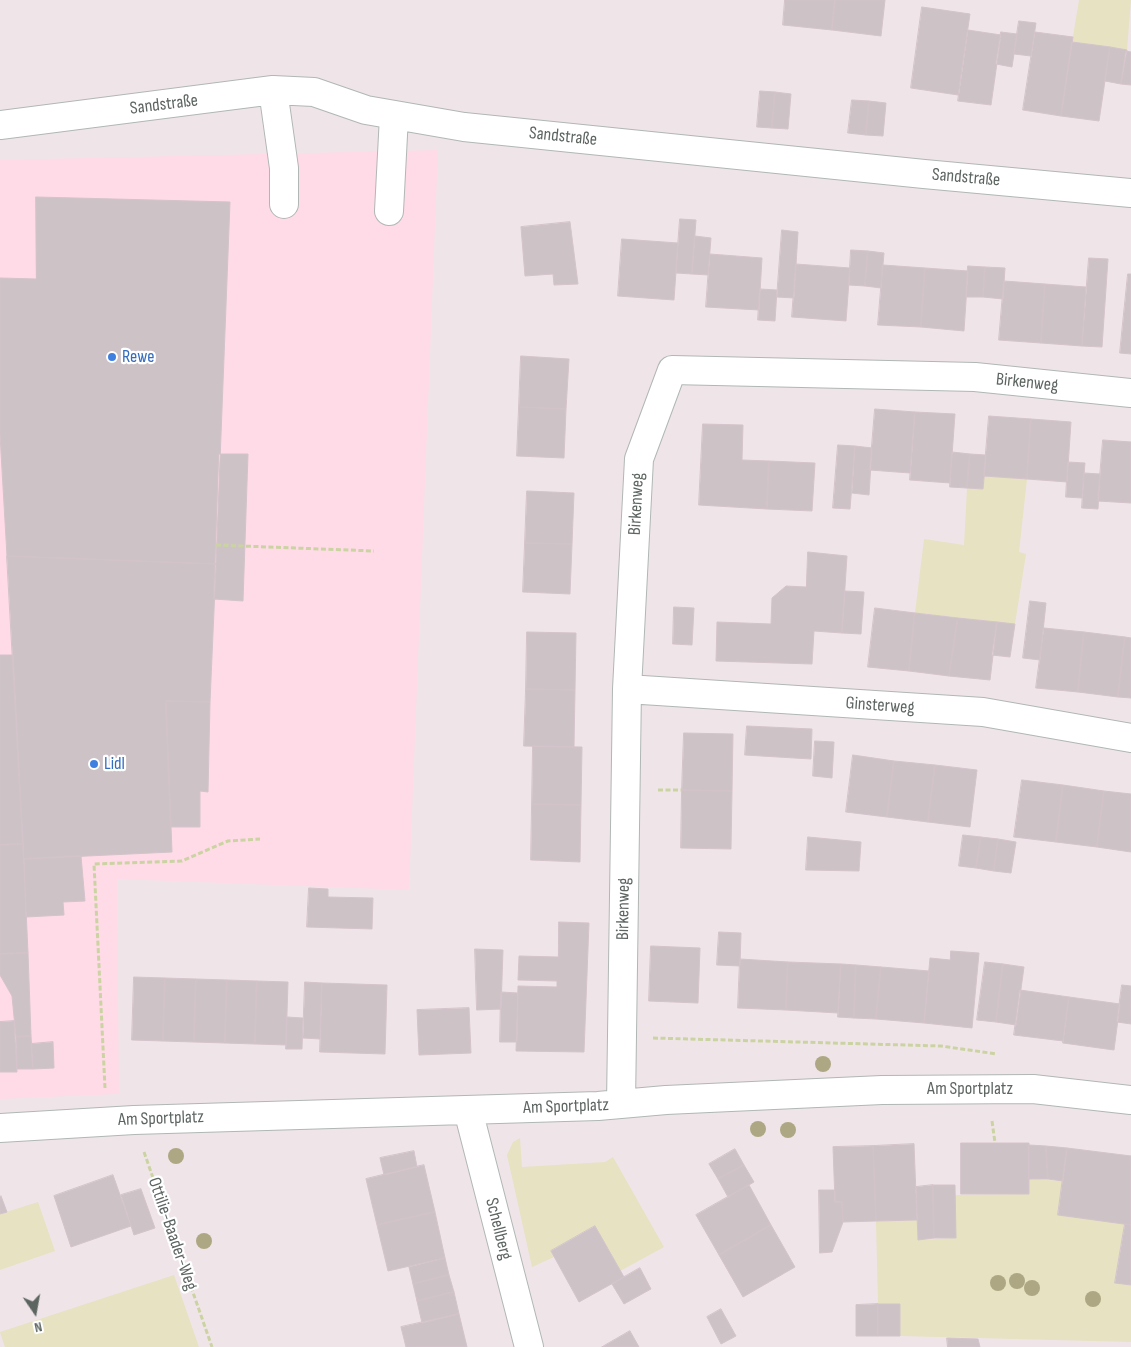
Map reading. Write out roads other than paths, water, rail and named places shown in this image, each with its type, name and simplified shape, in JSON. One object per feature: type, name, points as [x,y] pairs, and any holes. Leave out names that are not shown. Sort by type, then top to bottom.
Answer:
[{"type":"street","name":"Sandstraße","points":[[0,125],[273,90],[314,92],[366,110],[464,127],[1131,193]]},
{"type":"street","points":[[273,90],[284,168],[284,204]]},
{"type":"street","points":[[390,211],[394,116]]},
{"type":"street","name":"Birkenweg","points":[[622,1104],[627,689],[639,459],[672,370],[975,378],[1131,393]]},
{"type":"street","name":"Ginsterweg","points":[[627,689],[983,712],[1131,738]]},
{"type":"street","name":"Am Sportplatz","points":[[0,1128],[107,1121],[622,1104],[882,1090],[1023,1089],[1131,1100]]},
{"type":"street","name":"Schellberg","points":[[468,1110],[529,1347]]},
{"type":"place","name":"Rewe","points":[[112,357]]},
{"type":"place","name":"Lidl","points":[[94,764]]}]
